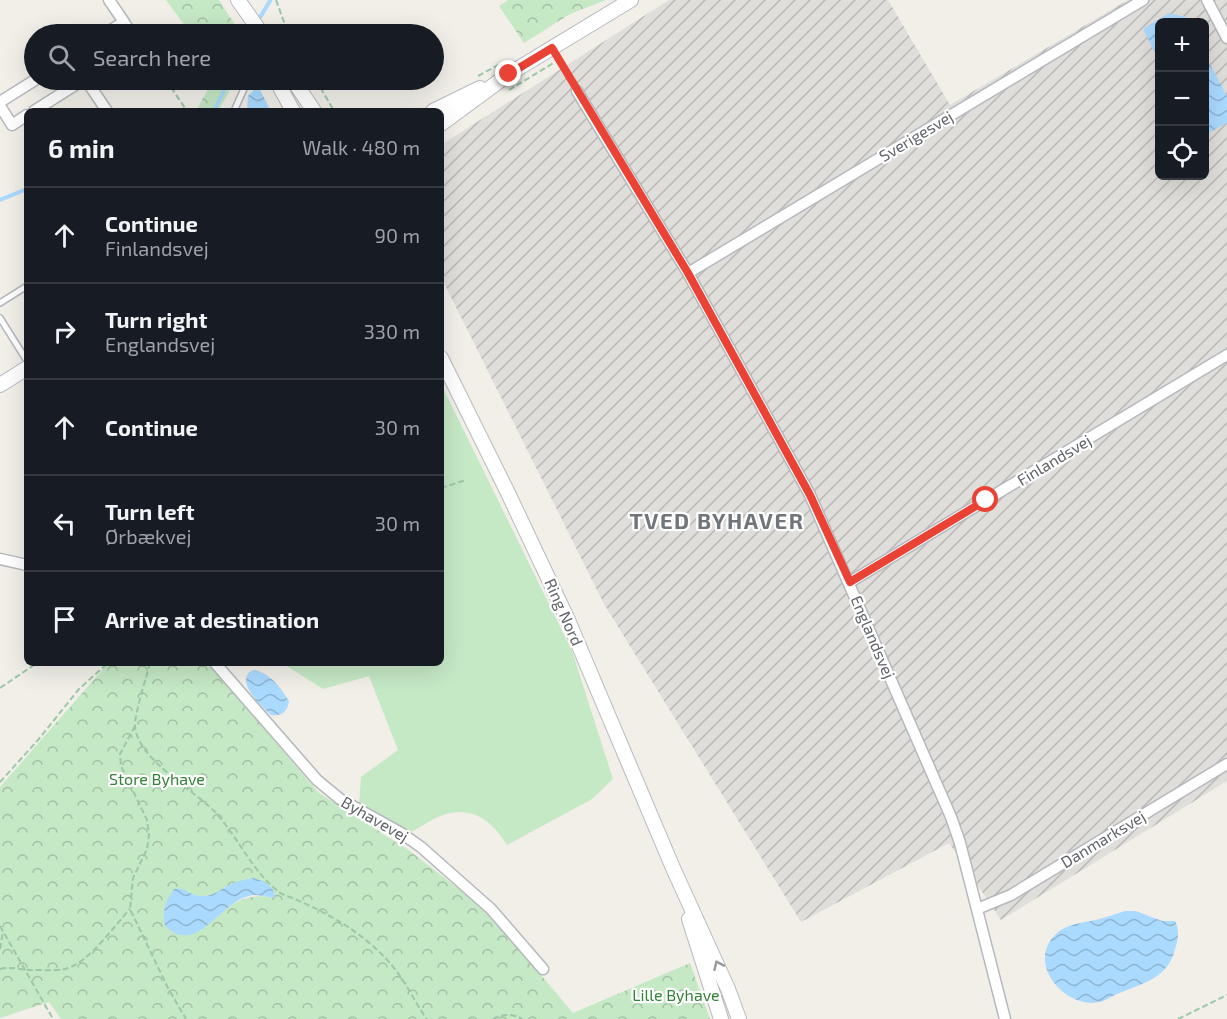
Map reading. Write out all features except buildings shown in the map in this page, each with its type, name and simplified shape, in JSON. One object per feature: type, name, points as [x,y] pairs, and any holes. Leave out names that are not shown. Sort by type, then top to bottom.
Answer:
[{"type":"main road","points":[[237,0],[248,24]]},
{"type":"main road","points":[[237,0],[255,24]]},
{"type":"main road","points":[[444,122],[509,74],[631,0]]},
{"type":"main road","points":[[439,108],[509,74]]},
{"type":"main road","points":[[281,90],[291,108]]},
{"type":"main road","points":[[300,90],[312,108]]},
{"type":"main road","name":"Ring Nord","points":[[444,364],[568,620],[673,868],[729,989],[739,1019]]},
{"type":"main road","points":[[0,385],[24,370]]},
{"type":"main road","name":"Ring Nord","points":[[673,868],[721,1019]]},
{"type":"street","points":[[109,0],[124,22],[121,24]]},
{"type":"street","name":"Sverigesvej","points":[[688,273],[1143,0]]},
{"type":"street","points":[[1207,0],[1227,38]]},
{"type":"street","points":[[24,88],[0,104],[12,125],[24,118]]},
{"type":"street","points":[[39,108],[69,90]]},
{"type":"street","points":[[92,90],[105,108]]},
{"type":"street","name":"Englandsvej","points":[[577,91],[688,273],[810,495],[951,817],[960,843],[1005,1019]]},
{"type":"street","name":"Finlandsvej","points":[[850,582],[1227,356]]},
{"type":"street","points":[[0,559],[24,564]]},
{"type":"street","name":"Byhavevej","points":[[218,666],[316,780],[340,800],[421,847],[491,909],[543,969]]},
{"type":"street","name":"Danmarksvej","points":[[977,909],[1011,895],[1227,764]]},
{"type":"lane","points":[[235,108],[243,90]]},
{"type":"lane","points":[[0,303],[24,288]]},
{"type":"lane","points":[[0,318],[24,356]]},
{"type":"path","points":[[276,0],[285,24]]},
{"type":"path","points":[[552,48],[577,91]]},
{"type":"path","points":[[173,90],[185,108]]},
{"type":"path","points":[[322,90],[332,108]]},
{"type":"path","points":[[444,487],[466,480]]},
{"type":"path","points":[[0,688],[33,666]]},
{"type":"path","points":[[0,782],[79,689],[105,666]]},
{"type":"path","points":[[149,666],[135,726],[120,754],[121,766],[147,820],[150,834],[147,849],[132,878],[130,909],[168,988],[186,1019]]},
{"type":"path","points":[[135,726],[142,744],[155,762],[214,812],[262,877],[282,894],[336,919],[371,944],[401,978],[427,1019]]},
{"type":"path","points":[[0,969],[16,968],[26,971],[64,969],[74,966],[86,957],[130,909]]},
{"type":"path","points":[[0,926],[53,1019]]},
{"type":"path","points":[[0,949],[3,931]]},
{"type":"path","points":[[1178,1019],[1227,995]]},
{"type":"path","points":[[493,1019],[505,1014],[522,1019]]},
{"type":"shaded area","points":[[669,0],[888,0],[950,105],[1128,0],[1227,0],[1227,781],[1001,920],[949,843],[801,922],[604,604],[444,283],[444,143]]},
{"type":"green space","points":[[166,0],[219,0],[235,24],[184,24]]},
{"type":"green space","points":[[508,0],[606,0],[570,14],[524,43],[499,6]]},
{"type":"green space","points":[[208,90],[230,90],[220,108],[198,108]]},
{"type":"green space","points":[[444,390],[572,651],[613,779],[592,799],[507,845],[484,819],[468,813],[445,814],[411,832],[359,805],[361,777],[398,750],[369,676],[323,689],[287,666],[444,666]]},
{"type":"green space","name":"Store Byhave","points":[[103,666],[210,666],[319,793],[410,851],[488,912],[573,1013],[690,963],[710,1019],[61,1019],[49,1002],[0,1018],[0,787],[104,668]],"holes":[[[233,883],[273,898],[251,897],[233,904],[200,931],[198,897],[219,893]]]},
{"type":"water","points":[[1169,13],[1187,18],[1161,18]]},
{"type":"water","points":[[1155,22],[1155,52],[1143,29]]},
{"type":"water","points":[[1209,62],[1227,96],[1227,123],[1209,133]]},
{"type":"water","points":[[254,90],[260,90],[269,108],[247,108],[248,96]]},
{"type":"water","points":[[253,670],[270,677],[282,691],[289,701],[283,712],[271,715],[251,693],[246,680],[248,674]]},
{"type":"water","points":[[253,878],[267,884],[275,896],[273,898],[254,895],[242,899],[210,924],[188,935],[177,934],[165,926],[165,907],[174,889],[178,888],[198,896],[207,896],[233,883]]},
{"type":"water","points":[[1125,911],[1136,911],[1162,921],[1175,921],[1178,928],[1176,946],[1165,969],[1149,981],[1096,1003],[1082,1002],[1057,987],[1049,975],[1045,961],[1047,947],[1056,934],[1078,923]]},
{"type":"waterway","points":[[259,19],[270,1]]},
{"type":"waterway","points":[[215,108],[224,90]]},
{"type":"waterway","points":[[0,200],[24,190]]},
{"type":"district","name":"TVED BYHAVER","points":[[717,521]]},
{"type":"route","points":[[509,74],[552,48],[688,273],[810,495],[850,582],[986,500]]},
{"type":"park label","name":"Lille Byhave","points":[[676,995]]}]
